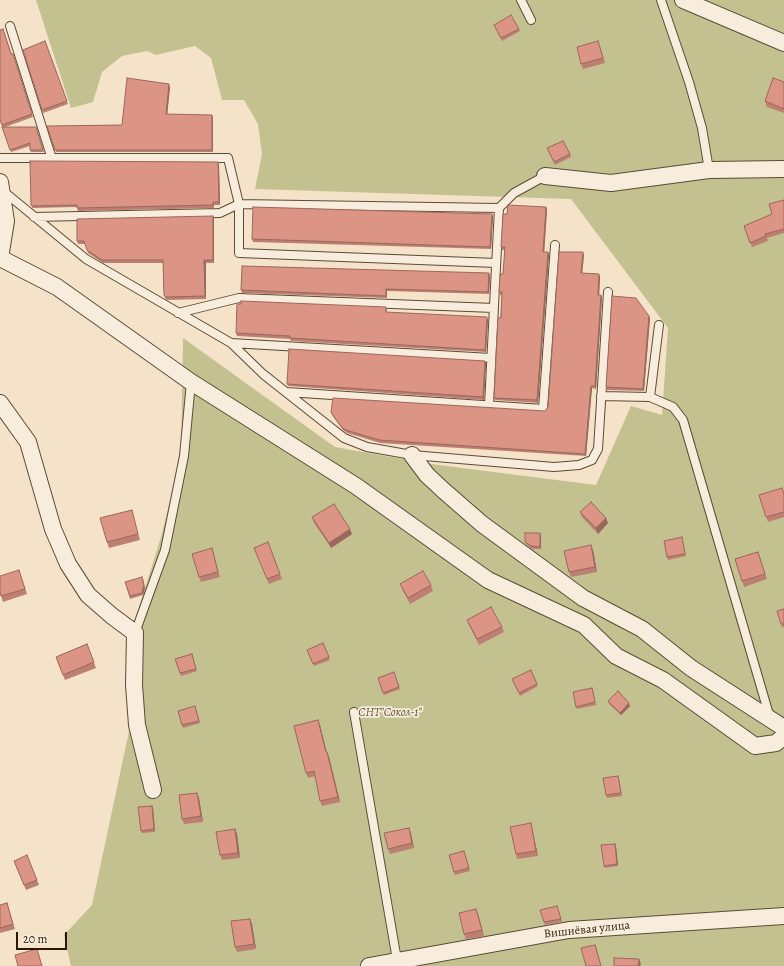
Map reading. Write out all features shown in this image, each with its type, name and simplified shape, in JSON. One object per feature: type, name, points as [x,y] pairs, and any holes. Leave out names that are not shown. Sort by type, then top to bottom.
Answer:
[{"type":"street","points":[[684,0],[784,43]]},
{"type":"street","points":[[545,176],[611,183],[709,170],[784,169]]},
{"type":"street","points":[[0,186],[6,221],[0,258],[57,287],[191,382],[356,486],[488,580],[584,625],[616,656],[663,680],[755,746],[776,743],[784,736]]},
{"type":"street","points":[[0,403],[28,442],[53,529],[68,564],[88,595],[112,616],[135,633],[134,685],[137,725],[153,790]]},
{"type":"street","points":[[412,455],[427,475],[488,528],[583,598],[642,629],[691,668],[784,728]]},
{"type":"street","name":"Вишнёвая улица","points":[[369,966],[569,930],[784,916]]},
{"type":"lane","points":[[522,0],[531,20]]},
{"type":"lane","points":[[661,0],[689,82],[698,115],[709,170]]},
{"type":"lane","points":[[10,26],[52,159]]},
{"type":"lane","points":[[0,158],[228,158],[238,204],[239,253],[496,263]]},
{"type":"lane","points":[[34,217],[220,213],[238,204],[498,208],[514,193],[545,176]]},
{"type":"lane","points":[[0,186],[34,217],[86,259],[231,343],[263,374],[344,438],[367,447],[412,455],[554,467],[579,465],[592,460],[598,448],[608,292]]},
{"type":"lane","points":[[489,405],[498,208]]},
{"type":"lane","points":[[287,392],[543,409],[555,245]]},
{"type":"lane","points":[[178,313],[239,298],[494,308]]},
{"type":"lane","points":[[650,398],[659,325]]},
{"type":"lane","points":[[231,343],[491,358]]},
{"type":"lane","points":[[135,633],[165,550],[184,456],[191,382]]},
{"type":"lane","points":[[602,396],[650,398],[673,407],[683,420],[770,718]]},
{"type":"lane","points":[[354,712],[397,960]]},
{"type":"green space","name":"СНТ\"Сокол-1\"","points":[[36,0],[784,0],[784,966],[71,966],[64,935],[92,905],[138,689],[136,617],[161,537],[181,456],[183,338],[335,447],[431,464],[596,485],[631,406],[662,415],[668,328],[571,199],[255,189],[262,154],[258,124],[244,100],[222,100],[211,58],[195,46],[156,55],[147,51],[122,56],[102,72],[93,102],[71,108]]},
{"type":"building","points":[[511,15],[519,29],[501,38],[494,25]]},
{"type":"building","points":[[3,29],[11,54],[13,54],[32,114],[2,125],[0,120],[0,30]]},
{"type":"building","points":[[45,41],[67,101],[42,110],[23,50]]},
{"type":"building","points":[[598,41],[603,58],[581,64],[577,47]]},
{"type":"building","points":[[127,78],[169,84],[166,114],[212,115],[212,150],[55,150],[47,126],[122,125]]},
{"type":"building","points":[[773,78],[784,82],[784,109],[765,101]]},
{"type":"building","points":[[2,127],[36,127],[43,150],[30,150],[30,143],[10,150]]},
{"type":"building","points":[[563,141],[570,154],[554,162],[547,148]]},
{"type":"building","points":[[30,161],[218,162],[219,202],[213,202],[213,205],[77,208],[77,205],[32,206]]},
{"type":"building","points":[[784,200],[784,229],[765,234],[766,236],[750,243],[744,226],[772,214],[769,204]]},
{"type":"building","points":[[508,205],[546,207],[543,252],[548,252],[537,400],[494,398],[498,318],[501,318],[502,292],[499,292],[500,274],[503,274],[505,247],[501,247],[503,214],[507,214]]},
{"type":"building","points":[[253,207],[492,214],[490,247],[252,239]]},
{"type":"building","points":[[213,216],[213,260],[204,260],[205,296],[166,297],[164,295],[163,260],[102,260],[87,250],[84,241],[77,241],[77,219]]},
{"type":"building","points":[[559,252],[583,252],[581,273],[599,274],[598,295],[601,295],[595,386],[591,386],[585,454],[379,440],[342,428],[331,412],[333,398],[545,411],[548,407]]},
{"type":"building","points":[[242,266],[489,273],[488,292],[386,289],[386,296],[241,290]]},
{"type":"building","points":[[612,296],[636,298],[649,316],[643,389],[606,387]]},
{"type":"building","points":[[241,301],[386,307],[386,312],[487,317],[485,350],[290,338],[290,336],[236,333],[237,304],[241,304]]},
{"type":"building","points":[[289,349],[485,361],[483,397],[287,384]]},
{"type":"building","points":[[782,488],[784,494],[784,512],[766,517],[759,495]]},
{"type":"building","points":[[591,502],[606,518],[596,528],[580,512]]},
{"type":"building","points":[[334,504],[350,529],[329,543],[312,517]]},
{"type":"building","points":[[132,510],[138,534],[107,542],[100,518]]},
{"type":"building","points":[[525,533],[540,533],[540,547],[531,546],[525,542]]},
{"type":"building","points":[[682,537],[685,554],[667,557],[664,541]]},
{"type":"building","points":[[268,542],[280,574],[267,579],[254,548]]},
{"type":"building","points":[[591,545],[595,567],[569,572],[564,551]]},
{"type":"building","points":[[212,548],[218,572],[199,577],[192,554]]},
{"type":"building","points":[[758,552],[765,574],[742,581],[735,559]]},
{"type":"building","points":[[19,570],[25,589],[1,596],[0,576]]},
{"type":"building","points":[[423,571],[431,585],[408,598],[400,584]]},
{"type":"building","points":[[142,577],[144,585],[142,593],[130,596],[125,582]]},
{"type":"building","points":[[491,607],[502,627],[477,639],[467,620]]},
{"type":"building","points":[[784,609],[784,624],[781,624],[777,611]]},
{"type":"building","points":[[323,643],[329,657],[313,664],[307,650]]},
{"type":"building","points":[[87,644],[94,662],[63,675],[56,657]]},
{"type":"building","points":[[192,654],[196,669],[180,673],[175,659]]},
{"type":"building","points":[[531,670],[537,684],[519,693],[512,679]]},
{"type":"building","points":[[394,672],[399,687],[383,693],[378,678]]},
{"type":"building","points":[[592,688],[595,702],[576,707],[573,692]]},
{"type":"building","points":[[618,691],[629,703],[620,713],[608,701]]},
{"type":"building","points":[[195,706],[199,721],[182,725],[178,711]]},
{"type":"building","points":[[318,720],[338,797],[320,801],[314,771],[306,773],[294,726]]},
{"type":"building","points":[[618,776],[621,793],[606,795],[603,778]]},
{"type":"building","points":[[197,793],[201,816],[182,819],[179,795]]},
{"type":"building","points":[[152,806],[154,829],[141,831],[138,807]]},
{"type":"building","points":[[531,823],[536,851],[516,854],[510,827]]},
{"type":"building","points":[[409,828],[412,843],[388,849],[384,833]]},
{"type":"building","points":[[235,829],[238,853],[220,855],[216,832]]},
{"type":"building","points":[[615,844],[617,864],[604,866],[601,845]]},
{"type":"building","points":[[464,851],[469,868],[454,872],[449,855]]},
{"type":"building","points":[[27,855],[37,880],[24,885],[14,861]]},
{"type":"building","points":[[7,903],[13,924],[0,928],[0,905]]},
{"type":"building","points":[[557,906],[561,919],[544,922],[540,910]]},
{"type":"building","points":[[476,909],[482,930],[464,934],[459,913]]},
{"type":"building","points":[[250,919],[254,944],[235,947],[231,921]]},
{"type":"building","points":[[595,945],[601,966],[586,966],[581,948]]},
{"type":"building","points":[[37,949],[42,966],[18,966],[15,955]]},
{"type":"building","points":[[614,958],[639,959],[638,966],[614,966]]}]
